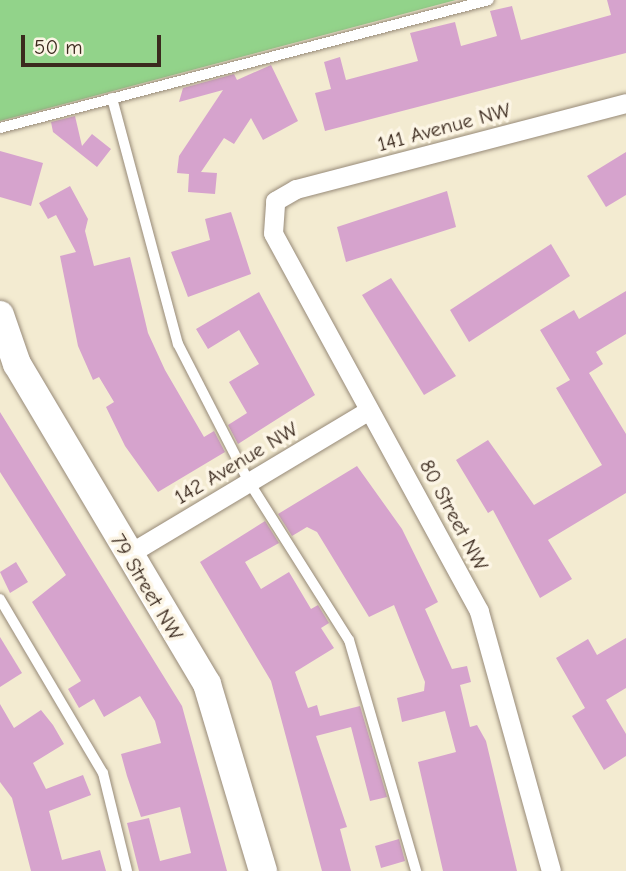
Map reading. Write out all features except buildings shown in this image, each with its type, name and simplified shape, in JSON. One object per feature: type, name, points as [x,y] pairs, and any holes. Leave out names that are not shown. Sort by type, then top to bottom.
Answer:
[{"type":"street","name":"141 Avenue NW","points":[[275,201],[296,189],[626,103]]},
{"type":"street","name":"80 Street NW","points":[[275,201],[273,233],[479,611],[551,871]]},
{"type":"street","name":"79 Street NW","points":[[0,316],[17,364],[127,555],[207,684],[263,871]]},
{"type":"street","name":"142 Avenue NW","points":[[127,555],[369,410]]},
{"type":"lane","points":[[0,128],[489,0]]},
{"type":"lane","points":[[112,98],[178,344],[249,482],[349,640],[416,871]]},
{"type":"lane","points":[[0,599],[103,772],[127,871]]},
{"type":"green space","points":[[0,0],[456,0],[0,121]]}]
